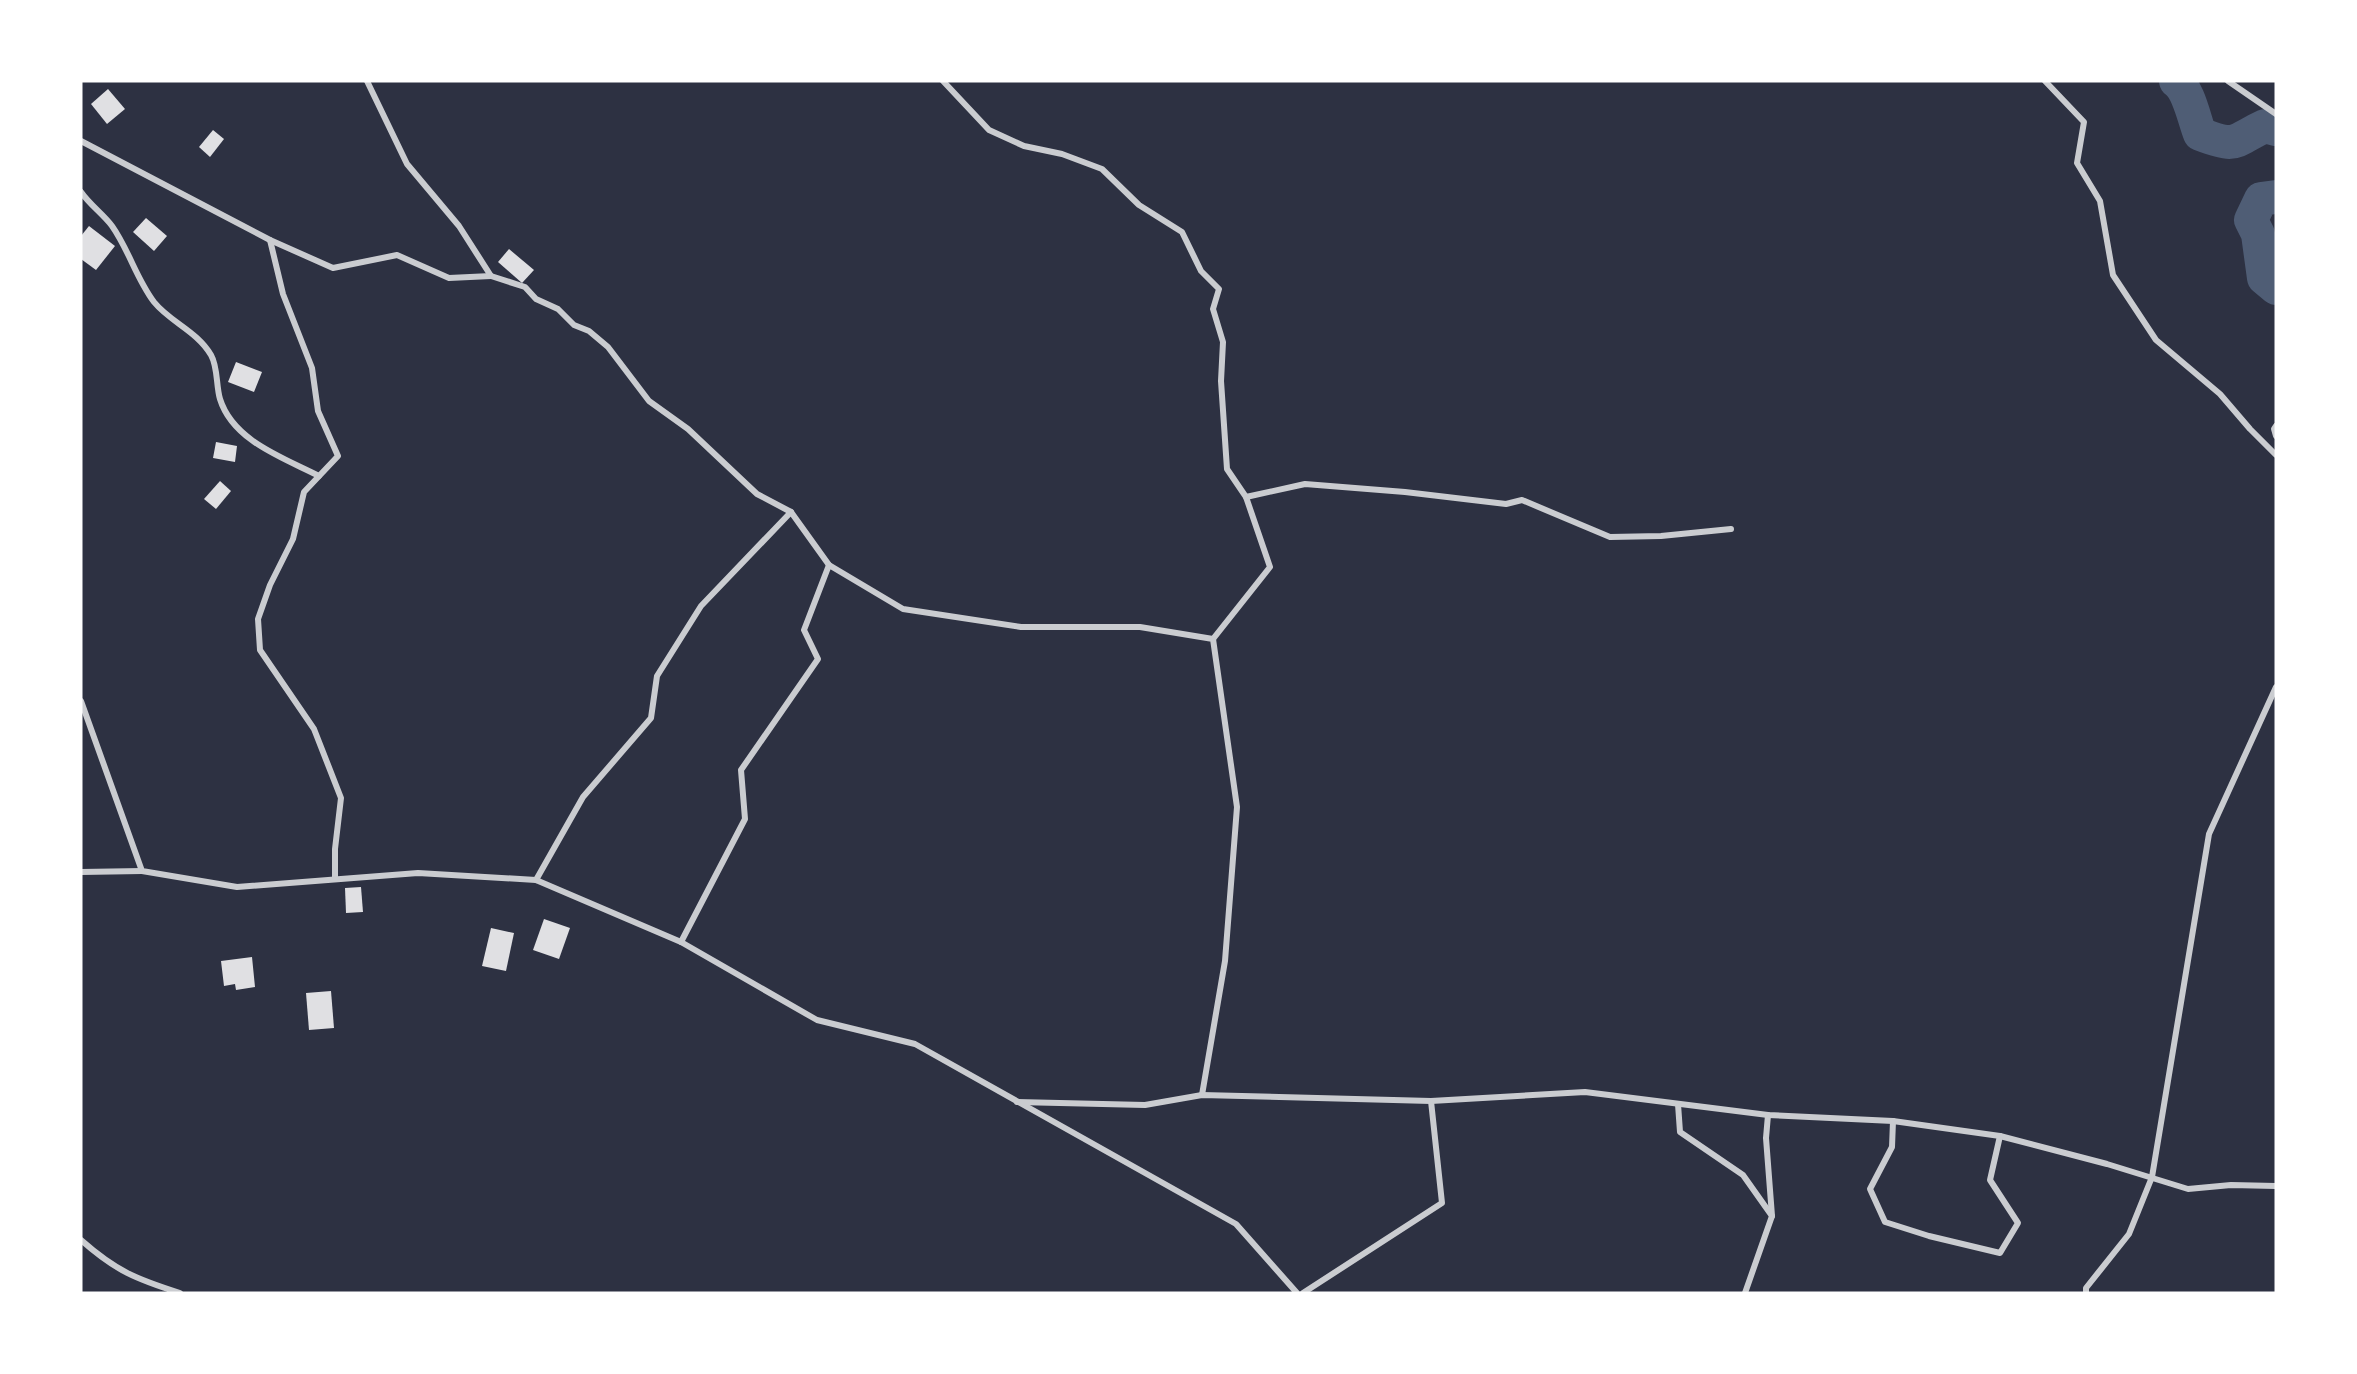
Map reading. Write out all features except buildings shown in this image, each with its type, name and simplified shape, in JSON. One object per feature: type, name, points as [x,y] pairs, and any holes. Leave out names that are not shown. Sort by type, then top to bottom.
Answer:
[{"type":"street","points":[[367,81],[407,164],[459,226],[491,276]]},
{"type":"street","points":[[943,81],[989,130],[1024,146],[1062,154],[1102,169],[1138,205],[1182,232],[1201,271],[1219,289],[1213,309],[1223,342],[1221,381],[1227,469],[1246,497],[1270,567],[1213,639],[1237,807],[1225,961],[1202,1095]]},
{"type":"street","points":[[2045,81],[2084,122],[2077,162],[2100,201],[2114,275],[2156,340],[2220,394],[2276,455]]},
{"type":"street","points":[[2228,81],[2276,114]]},
{"type":"street","points":[[81,141],[270,240],[333,268],[397,255],[449,278],[491,276],[525,287],[536,299],[558,309],[574,325],[589,331],[608,347],[628,370],[649,401],[688,429],[757,494],[791,512],[829,565],[903,609],[1021,627],[1140,627],[1213,639]]},
{"type":"street","points":[[81,192],[90,205],[111,225],[135,273],[156,304],[192,332],[212,356],[220,401],[236,426],[259,446],[319,476]]},
{"type":"street","points":[[270,240],[283,294],[312,368],[318,411],[338,456],[304,492],[293,539],[270,585],[258,619],[260,650],[314,729],[341,798],[335,849],[335,879]]},
{"type":"street","points":[[2276,426],[2274,429],[2276,436]]},
{"type":"street","points":[[1246,497],[1305,484],[1405,492],[1506,504],[1522,500],[1610,537],[1662,536],[1731,529]]},
{"type":"street","points":[[536,880],[583,797],[651,718],[657,676],[702,606],[791,512]]},
{"type":"street","points":[[681,942],[745,819],[741,770],[818,659],[804,630],[829,565]]},
{"type":"street","points":[[2086,1293],[2086,1288],[2129,1234],[2152,1177],[2209,834],[2276,687]]},
{"type":"street","points":[[81,701],[142,871]]},
{"type":"street","points":[[81,872],[142,871],[237,887],[418,873],[536,880],[681,942],[817,1020],[915,1044],[1236,1224],[1297,1293]]},
{"type":"street","points":[[1017,1102],[1145,1105],[1202,1095],[1431,1101],[1585,1092],[1768,1115],[1893,1121],[2000,1136],[2188,1189],[2231,1185],[2276,1186]]},
{"type":"street","points":[[1303,1293],[1442,1203],[1431,1101]]},
{"type":"street","points":[[1678,1104],[1680,1132],[1743,1175],[1772,1216]]},
{"type":"street","points":[[1745,1293],[1772,1216],[1766,1138],[1768,1115]]},
{"type":"street","points":[[1893,1121],[1892,1147],[1870,1189],[1885,1222],[1929,1236],[2000,1252],[2018,1223],[1990,1180],[2000,1136]]},
{"type":"street","points":[[81,1240],[104,1261],[135,1279],[180,1293]]},
{"type":"waterway","points":[[2176,81],[2188,98],[2200,134],[2229,142],[2265,126],[2276,129]]},
{"type":"waterway","points":[[2276,197],[2261,199],[2251,220],[2258,234],[2264,278],[2276,288]]}]
